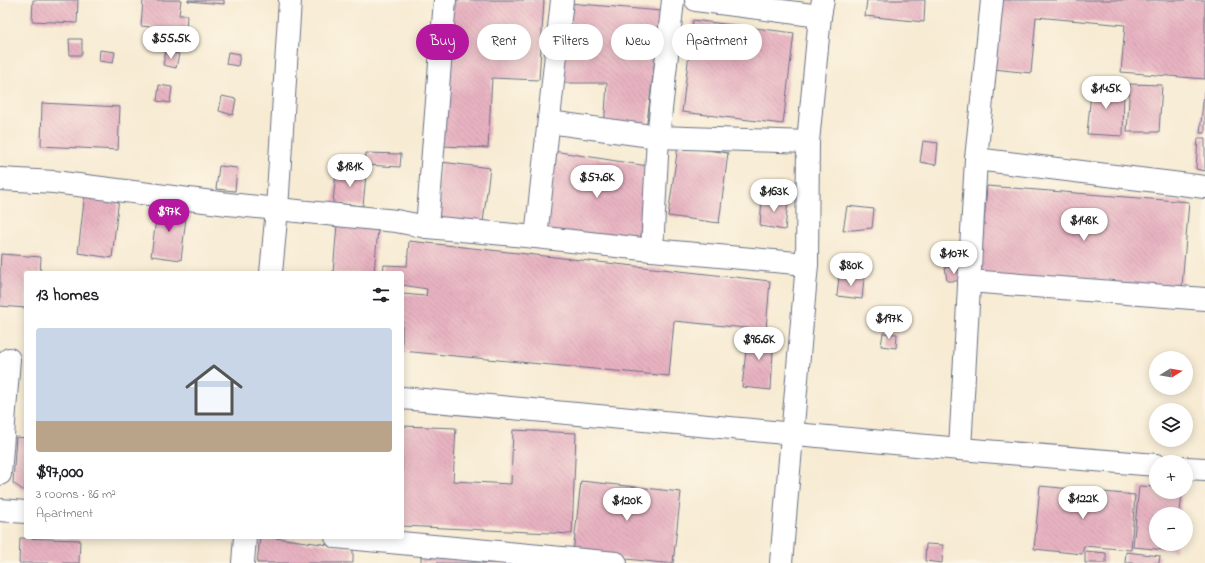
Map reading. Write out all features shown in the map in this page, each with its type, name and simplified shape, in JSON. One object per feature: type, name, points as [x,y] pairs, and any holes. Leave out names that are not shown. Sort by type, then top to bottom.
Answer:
[{"type":"street","points":[[271,271],[277,209],[290,0]]},
{"type":"street","points":[[427,227],[446,0]]},
{"type":"street","points":[[536,237],[562,0]]},
{"type":"street","points":[[652,250],[658,137],[673,0]]},
{"type":"street","points":[[696,0],[821,8],[808,142],[807,264],[780,563]]},
{"type":"street","points":[[960,449],[976,159],[992,0]]},
{"type":"street","points":[[549,122],[658,137],[808,142]]},
{"type":"street","points":[[976,159],[1205,187]]},
{"type":"street","points":[[0,179],[54,182],[221,203],[396,221],[427,227],[807,264]]},
{"type":"street","points":[[969,281],[1205,299]]},
{"type":"street","points":[[0,474],[12,359]]},
{"type":"street","points":[[404,398],[960,449],[1149,464]]},
{"type":"street","points":[[1193,468],[1205,469]]},
{"type":"street","points":[[0,510],[24,512]]},
{"type":"street","points":[[242,563],[245,539]]},
{"type":"street","points":[[358,539],[616,563]]},
{"type":"building","points":[[33,0],[78,0],[77,23],[32,21]]},
{"type":"building","points":[[143,0],[181,0],[179,15],[187,15],[186,30],[141,26]]},
{"type":"building","points":[[224,0],[224,4],[188,1]]},
{"type":"building","points":[[450,0],[544,0],[542,24],[539,24],[539,60],[540,60],[539,80],[492,78],[488,148],[442,146],[447,60],[469,60],[469,24],[449,24]]},
{"type":"building","points":[[867,0],[925,0],[924,22],[865,16]]},
{"type":"building","points":[[999,0],[1205,0],[1205,79],[1121,72],[1125,25],[1036,17],[1031,73],[993,69]]},
{"type":"building","points":[[569,3],[661,11],[659,24],[611,24],[611,60],[655,60],[646,130],[604,128],[607,83],[559,83],[562,60],[603,60],[603,24],[566,24]]},
{"type":"building","points":[[693,20],[724,24],[693,24]]},
{"type":"building","points":[[762,29],[794,33],[783,124],[682,112],[688,60],[762,60]]},
{"type":"building","points":[[69,39],[82,39],[82,55],[70,55]]},
{"type":"building","points":[[100,50],[115,52],[113,63],[99,61]]},
{"type":"building","points":[[166,51],[179,54],[176,68],[163,65]]},
{"type":"building","points":[[228,52],[240,54],[238,66],[226,64]]},
{"type":"building","points":[[1092,83],[1124,86],[1123,136],[1087,134]]},
{"type":"building","points":[[1130,84],[1162,85],[1159,132],[1127,132]]},
{"type":"building","points":[[159,85],[172,87],[170,103],[157,101]]},
{"type":"building","points":[[1204,91],[1205,133],[1200,133]]},
{"type":"building","points":[[222,96],[236,99],[233,115],[219,111]]},
{"type":"building","points":[[42,103],[120,107],[118,150],[41,146]]},
{"type":"building","points":[[1198,138],[1205,138],[1205,171],[1196,169]]},
{"type":"building","points":[[923,141],[938,143],[936,165],[920,162]]},
{"type":"building","points":[[678,146],[728,153],[719,223],[668,216]]},
{"type":"building","points":[[553,151],[648,166],[640,246],[547,234]]},
{"type":"building","points":[[366,153],[401,154],[400,167],[365,165]]},
{"type":"building","points":[[441,162],[490,168],[482,230],[433,224]]},
{"type":"building","points":[[219,166],[237,168],[235,191],[216,189]]},
{"type":"building","points":[[336,171],[366,174],[363,206],[333,203]]},
{"type":"building","points":[[987,186],[1189,202],[1181,298],[979,282]]},
{"type":"building","points":[[85,193],[119,197],[112,258],[78,253]]},
{"type":"building","points":[[762,198],[788,200],[785,230],[760,226]]},
{"type":"building","points":[[158,205],[187,209],[181,260],[151,256]]},
{"type":"building","points":[[847,206],[874,209],[872,228],[843,231]]},
{"type":"building","points":[[337,224],[378,229],[374,271],[333,271]]},
{"type":"building","points":[[409,241],[770,281],[766,330],[674,321],[669,376],[404,351],[404,294],[426,296],[427,289],[404,285],[404,271],[383,271],[384,265],[407,266]]},
{"type":"building","points":[[1,254],[41,257],[40,271],[24,271],[24,308],[0,306]]},
{"type":"building","points":[[945,267],[962,270],[962,281],[947,281]]},
{"type":"building","points":[[839,276],[864,278],[862,299],[837,296]]},
{"type":"building","points":[[748,332],[774,332],[771,390],[742,387]]},
{"type":"building","points":[[883,333],[897,334],[896,348],[881,346]]},
{"type":"building","points":[[404,426],[456,428],[453,481],[511,484],[513,430],[576,433],[572,534],[404,526]]},
{"type":"building","points":[[16,437],[24,438],[24,491],[13,483]]},
{"type":"building","points":[[581,481],[681,492],[673,563],[573,553]]},
{"type":"building","points":[[1040,486],[1135,495],[1131,550],[1084,546],[1082,554],[1034,549]]},
{"type":"building","points":[[1139,486],[1149,487],[1149,499],[1181,499],[1181,507],[1149,507],[1149,548],[1133,547]]},
{"type":"building","points":[[20,538],[80,540],[79,563],[19,563]]},
{"type":"building","points":[[260,539],[283,539],[353,548],[353,563],[257,563]]},
{"type":"building","points":[[926,544],[943,545],[942,563],[925,561]]},
{"type":"building","points":[[1085,551],[1106,553],[1106,563],[1085,563]]},
{"type":"building","points":[[1126,552],[1160,556],[1159,563],[1125,563]]},
{"type":"building","points":[[421,556],[518,562],[518,563],[421,563]]}]
